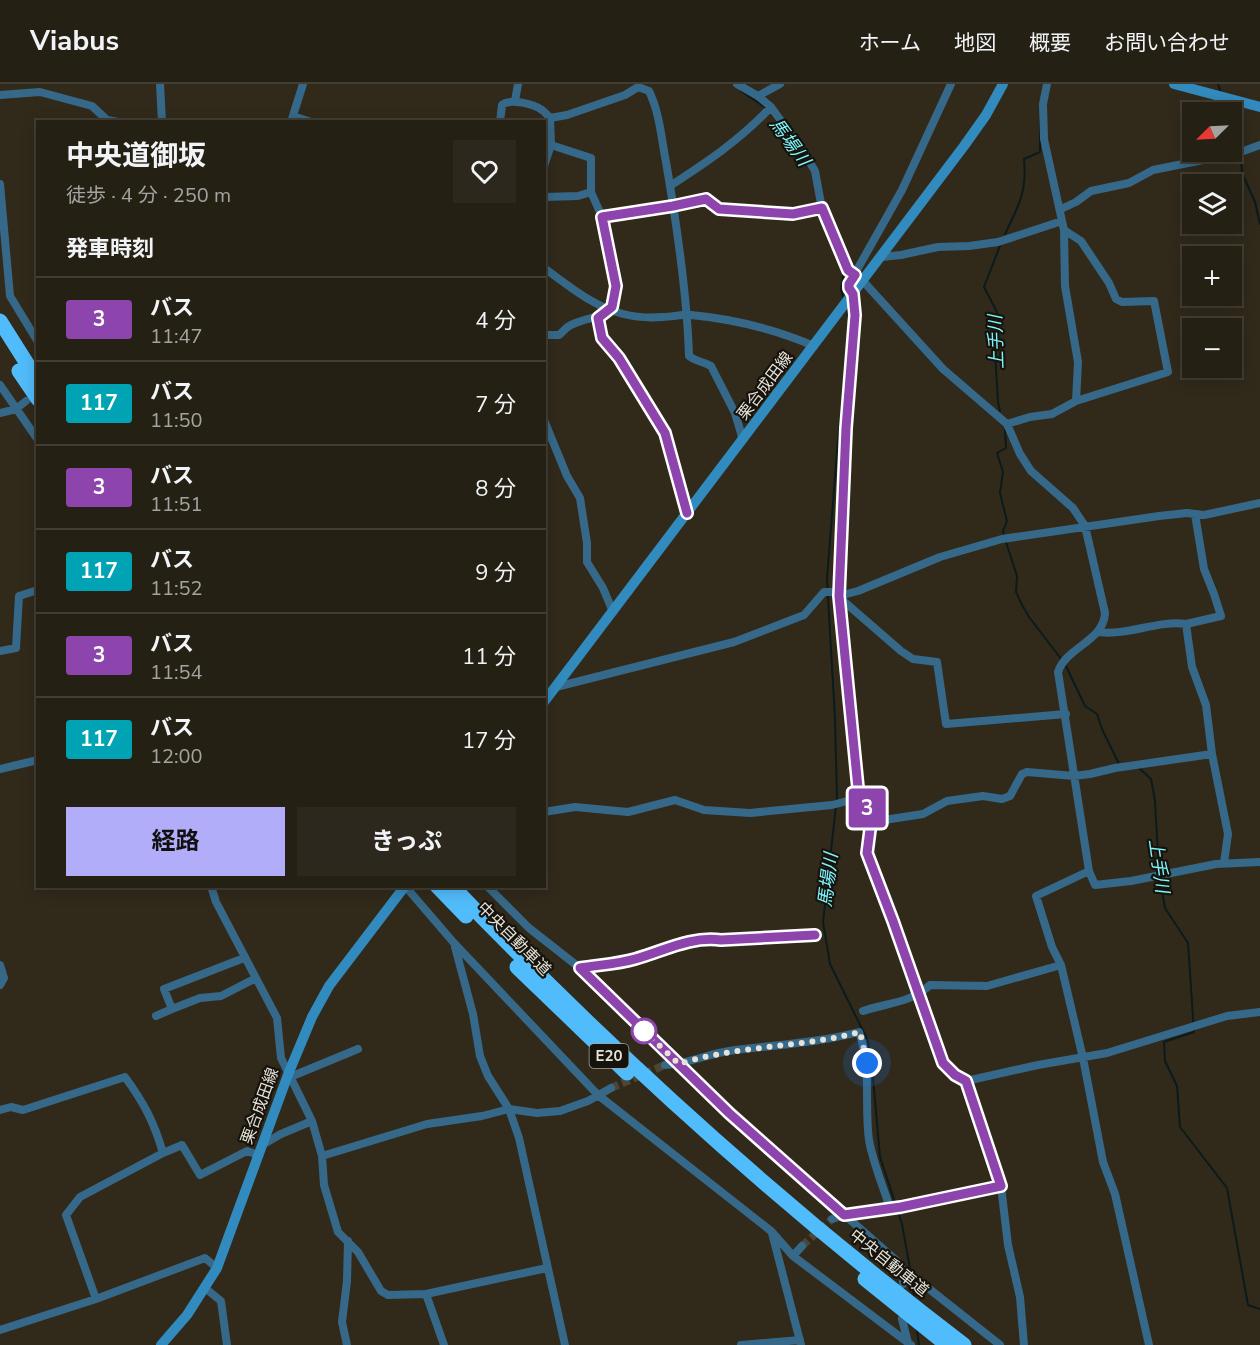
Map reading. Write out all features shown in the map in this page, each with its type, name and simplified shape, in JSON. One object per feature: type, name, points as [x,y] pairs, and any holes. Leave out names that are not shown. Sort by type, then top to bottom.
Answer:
[{"type":"highway","points":[[0,321],[36,378]]},
{"type":"highway","points":[[0,341],[32,400]]},
{"type":"highway","name":"中央自動車道","points":[[439,888],[560,1010],[764,1196],[904,1304]]},
{"type":"highway","name":"中央自動車道","points":[[454,888],[531,967],[661,1091],[924,1321],[947,1345]]},
{"type":"highway","name":"中央自動車道","points":[[924,1321],[964,1345]]},
{"type":"main road","name":"栗合成田線","points":[[549,694],[849,300],[859,278],[881,257],[986,115],[1003,84]]},
{"type":"main road","points":[[1174,84],[1260,107]]},
{"type":"main road","name":"栗合成田線","points":[[161,1345],[187,1315],[217,1268],[299,1045],[330,986],[404,888]]},
{"type":"street","points":[[160,84],[162,120]]},
{"type":"street","points":[[292,119],[303,84]]},
{"type":"street","points":[[515,101],[518,84]]},
{"type":"street","points":[[737,84],[758,96],[793,136],[815,171],[819,209],[848,270],[859,278],[943,369],[1007,424],[1020,454],[1031,471],[1073,508],[1085,526],[1105,613],[1105,622],[1099,632],[1061,663],[1058,672],[1089,871],[1095,885],[1131,881],[1224,863],[1260,862]]},
{"type":"street","points":[[758,96],[780,84]]},
{"type":"street","points":[[859,278],[951,84]]},
{"type":"street","points":[[1047,84],[1043,104],[1044,139],[1064,230],[1065,286],[1078,362],[1076,401]]},
{"type":"street","points":[[550,118],[567,115],[625,95],[639,86],[649,91],[658,109],[670,186],[688,314],[689,356],[695,361],[705,362],[711,366],[735,413],[743,440]]},
{"type":"street","points":[[0,95],[40,92],[92,106],[107,120]]},
{"type":"street","points":[[500,120],[503,103],[515,101],[542,110],[550,118],[551,145],[546,160]]},
{"type":"street","points":[[670,186],[722,153],[769,110]]},
{"type":"street","points":[[1060,209],[1076,202],[1091,191],[1129,183],[1154,170],[1241,151],[1260,144]]},
{"type":"street","points":[[546,335],[559,335],[570,325],[598,318],[612,307],[616,286],[602,217],[591,192],[591,158],[551,145]]},
{"type":"street","points":[[0,184],[10,296],[36,339]]},
{"type":"street","points":[[546,198],[579,196],[591,192]]},
{"type":"street","points":[[602,217],[706,199],[719,209],[793,214],[819,209]]},
{"type":"street","points":[[881,257],[938,247],[998,242],[1062,221]]},
{"type":"street","points":[[1007,424],[1030,417],[1052,414],[1076,401],[1168,372],[1154,301],[1122,302],[1116,299],[1109,283],[1081,241],[1064,230]]},
{"type":"street","points":[[546,270],[557,279],[609,310],[662,318],[688,314],[736,321],[775,330],[814,346]]},
{"type":"street","points":[[849,300],[855,315],[832,593],[859,798]]},
{"type":"street","points":[[598,318],[602,338],[619,358],[665,433],[687,513]]},
{"type":"street","points":[[0,385],[36,437]]},
{"type":"street","points":[[0,413],[16,409],[32,400]]},
{"type":"street","points":[[546,425],[567,476],[580,498],[587,543],[587,562],[603,588],[613,612]]},
{"type":"street","points":[[549,694],[734,642],[804,615],[832,593],[858,591],[936,559],[1005,538],[1159,516],[1204,515],[1260,503]]},
{"type":"street","points":[[1099,632],[1109,633],[1173,622],[1186,624],[1221,616],[1203,569],[1196,514]]},
{"type":"street","points":[[0,651],[16,648],[19,596],[36,591]]},
{"type":"street","points":[[832,593],[913,659],[937,662],[946,724],[1066,714]]},
{"type":"street","points":[[1186,624],[1192,667],[1206,705],[1212,754],[1228,834],[1224,863]]},
{"type":"street","points":[[871,822],[923,814],[947,801],[983,796],[1002,799],[1010,796],[1022,774],[1027,772],[1074,776],[1124,766],[1212,754]]},
{"type":"street","points":[[0,769],[36,760]]},
{"type":"street","points":[[546,812],[575,807],[628,812],[675,800],[704,810],[750,813],[832,805],[859,798],[866,802],[871,822],[867,853],[943,1063],[955,1075],[966,1081],[1081,1056],[1083,1058],[1227,1016],[1260,1012]]},
{"type":"street","points":[[1089,871],[1036,896],[1052,948],[1061,965],[1083,1058],[1103,1162],[1116,1194],[1149,1345]]},
{"type":"street","points":[[212,888],[216,902],[277,1018],[281,1058],[312,1121],[322,1156],[324,1185],[338,1232],[358,1252],[381,1291],[388,1295],[426,1294],[547,1268]]},
{"type":"street","points":[[406,888],[454,943],[598,1095],[771,1231],[793,1256],[909,1344]]},
{"type":"street","points":[[489,888],[529,928],[580,968],[779,1159],[909,1274],[1000,1345]]},
{"type":"street","points":[[580,968],[632,960],[670,946],[707,938],[721,940],[815,935]]},
{"type":"street","points":[[454,943],[471,1005],[480,1056],[488,1076],[509,1109],[519,1138],[564,1345]]},
{"type":"street","points":[[172,1009],[164,989],[244,958]]},
{"type":"street","points":[[0,965],[4,978],[0,985]]},
{"type":"street","points":[[863,1011],[908,1000],[919,995],[930,985],[987,986],[1061,965]]},
{"type":"street","points":[[156,1016],[200,998],[221,996],[256,978]]},
{"type":"street","points":[[665,1065],[679,1064],[728,1051],[831,1040],[860,1032],[867,1063],[869,1138],[873,1158],[894,1208]]},
{"type":"street","points":[[289,1074],[358,1049]]},
{"type":"street","points":[[0,1110],[11,1107],[23,1110],[125,1077],[144,1103],[163,1153]]},
{"type":"street","points":[[966,1081],[1001,1186],[1008,1245],[1020,1297],[1024,1345]]},
{"type":"street","points":[[322,1156],[427,1124],[482,1116],[509,1109],[537,1113],[560,1111],[588,1101],[611,1088]]},
{"type":"street","points":[[96,1299],[66,1215],[80,1197],[182,1145],[200,1175],[247,1151],[260,1150],[281,1134],[312,1121]]},
{"type":"street","points":[[832,1219],[1001,1186]]},
{"type":"street","points":[[741,1345],[801,1343],[771,1231]]},
{"type":"street","points":[[347,1345],[342,1322],[348,1271],[348,1241]]},
{"type":"street","points":[[793,1256],[802,1246]]},
{"type":"street","points":[[0,1330],[96,1299],[205,1258],[217,1268]]},
{"type":"street","points":[[909,1274],[904,1304],[909,1344]]},
{"type":"street","points":[[205,1288],[221,1301],[227,1345]]},
{"type":"street","points":[[426,1294],[444,1345]]},
{"type":"waterway","points":[[1218,84],[1221,93]]},
{"type":"waterway","name":"馬場川","points":[[741,91],[766,108]]},
{"type":"waterway","name":"上手川","points":[[1005,234],[1021,198],[1025,171],[1024,159],[1040,152],[1040,120]]},
{"type":"waterway","points":[[1241,162],[1242,173],[1255,202],[1260,224]]},
{"type":"waterway","name":"上手川","points":[[1000,411],[994,334],[997,312],[984,287],[1001,243]]},
{"type":"waterway","name":"馬場川","points":[[844,269],[841,290],[844,299]]},
{"type":"waterway","name":"馬場川","points":[[847,307],[850,328]]},
{"type":"waterway","name":"馬場川","points":[[837,800],[827,579],[838,439],[849,345]]},
{"type":"waterway","name":"上手川","points":[[1004,536],[1003,531],[1007,521],[1000,493],[1003,472],[997,453],[1006,448],[1005,430]]},
{"type":"waterway","name":"上手川","points":[[1006,542],[1017,576],[1016,592],[1021,603],[1065,664],[1085,706],[1097,714],[1119,764]]},
{"type":"waterway","name":"上手川","points":[[1139,768],[1151,779],[1155,801],[1159,873]]},
{"type":"waterway","name":"馬場川","points":[[836,806],[823,922],[830,964],[868,1041],[880,1157],[902,1224],[911,1274]]},
{"type":"waterway","name":"上手川","points":[[1160,879],[1165,908],[1188,943],[1194,1032],[1164,1042],[1165,1061],[1177,1086],[1180,1127],[1227,1188],[1248,1305],[1260,1309]]},
{"type":"waterway","name":"馬場川","points":[[912,1279],[914,1297]]},
{"type":"waterway","name":"馬場川","points":[[917,1330],[919,1345]]},
{"type":"tunnel","points":[[611,1088],[665,1065]]},
{"type":"tunnel","points":[[802,1246],[832,1219]]},
{"type":"bus line","name":"3","points":[[687,513],[665,433],[619,358],[602,338],[598,318],[612,307],[616,286],[602,217],[706,199],[719,209],[793,214],[822,208],[848,270],[855,275],[849,284],[853,294],[855,315],[846,428],[839,596],[859,798],[866,802],[871,822],[867,853],[943,1063],[955,1075],[966,1081],[1001,1186],[901,1207],[844,1215],[729,1113],[580,968],[632,960],[670,946],[707,938],[721,940],[815,935]]},
{"type":"route","points":[[644,1031],[679,1064],[728,1051],[831,1040],[860,1032],[867,1063]]}]
